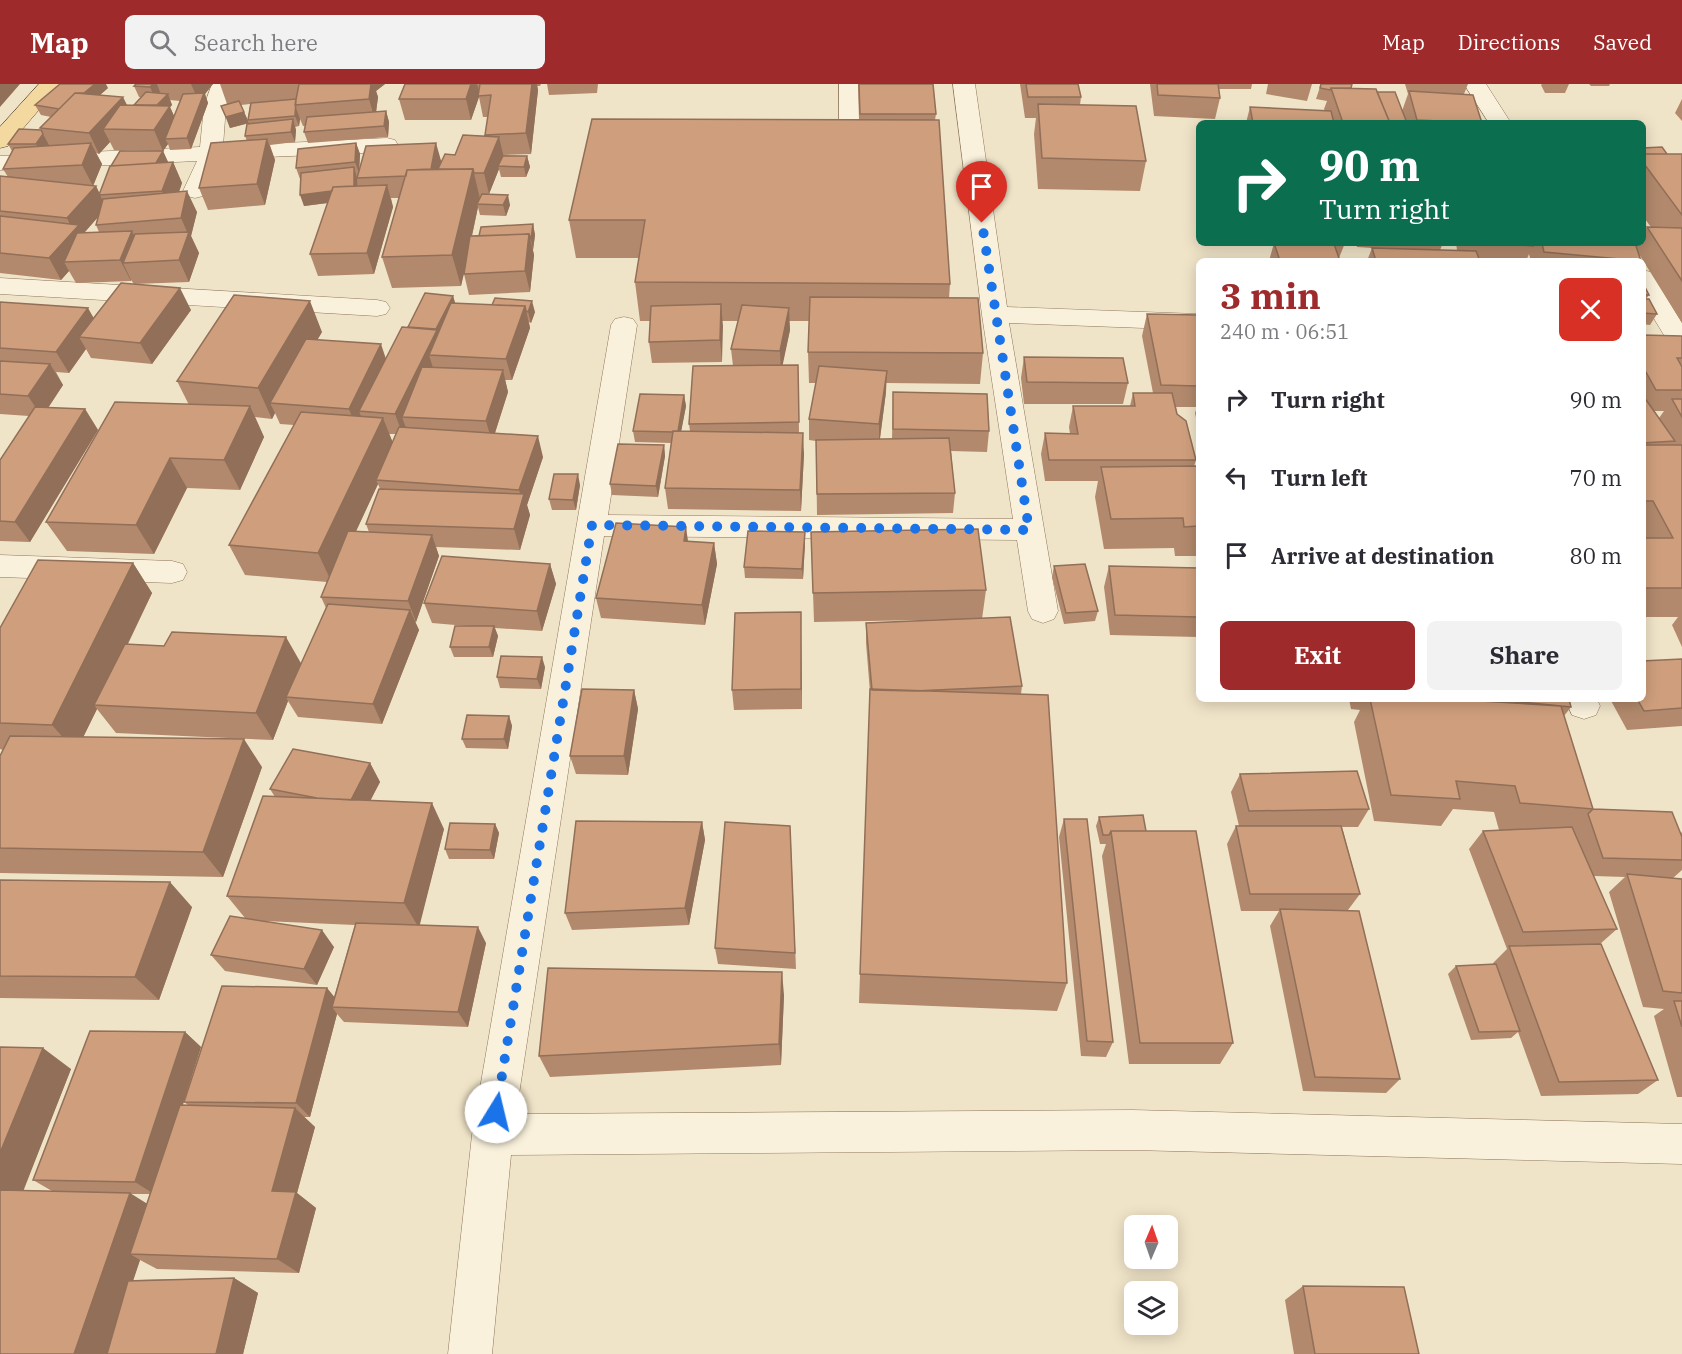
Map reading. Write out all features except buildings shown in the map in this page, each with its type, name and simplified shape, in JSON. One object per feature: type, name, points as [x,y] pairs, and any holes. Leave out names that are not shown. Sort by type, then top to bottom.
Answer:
[{"type":"main road","points":[[0,141],[50,84]]},
{"type":"street","points":[[195,191],[211,154],[215,106],[223,84]]},
{"type":"street","points":[[850,84],[850,136]]},
{"type":"street","points":[[964,84],[995,315],[1043,611]]},
{"type":"street","points":[[1475,84],[1498,120]]},
{"type":"street","points":[[0,163],[387,145]]},
{"type":"street","points":[[1646,283],[1681,339]]},
{"type":"street","points":[[0,286],[377,308]]},
{"type":"street","points":[[995,315],[1196,322]]},
{"type":"street","points":[[470,1354],[492,1136],[624,325]]},
{"type":"street","points":[[1652,338],[1681,339]]},
{"type":"street","points":[[592,525],[1029,530]]},
{"type":"street","points":[[0,566],[172,572]]},
{"type":"street","points":[[492,1136],[1132,1130],[1682,1144]]},
{"type":"route","points":[[496,1112],[592,525],[1029,530],[982,223]]}]
